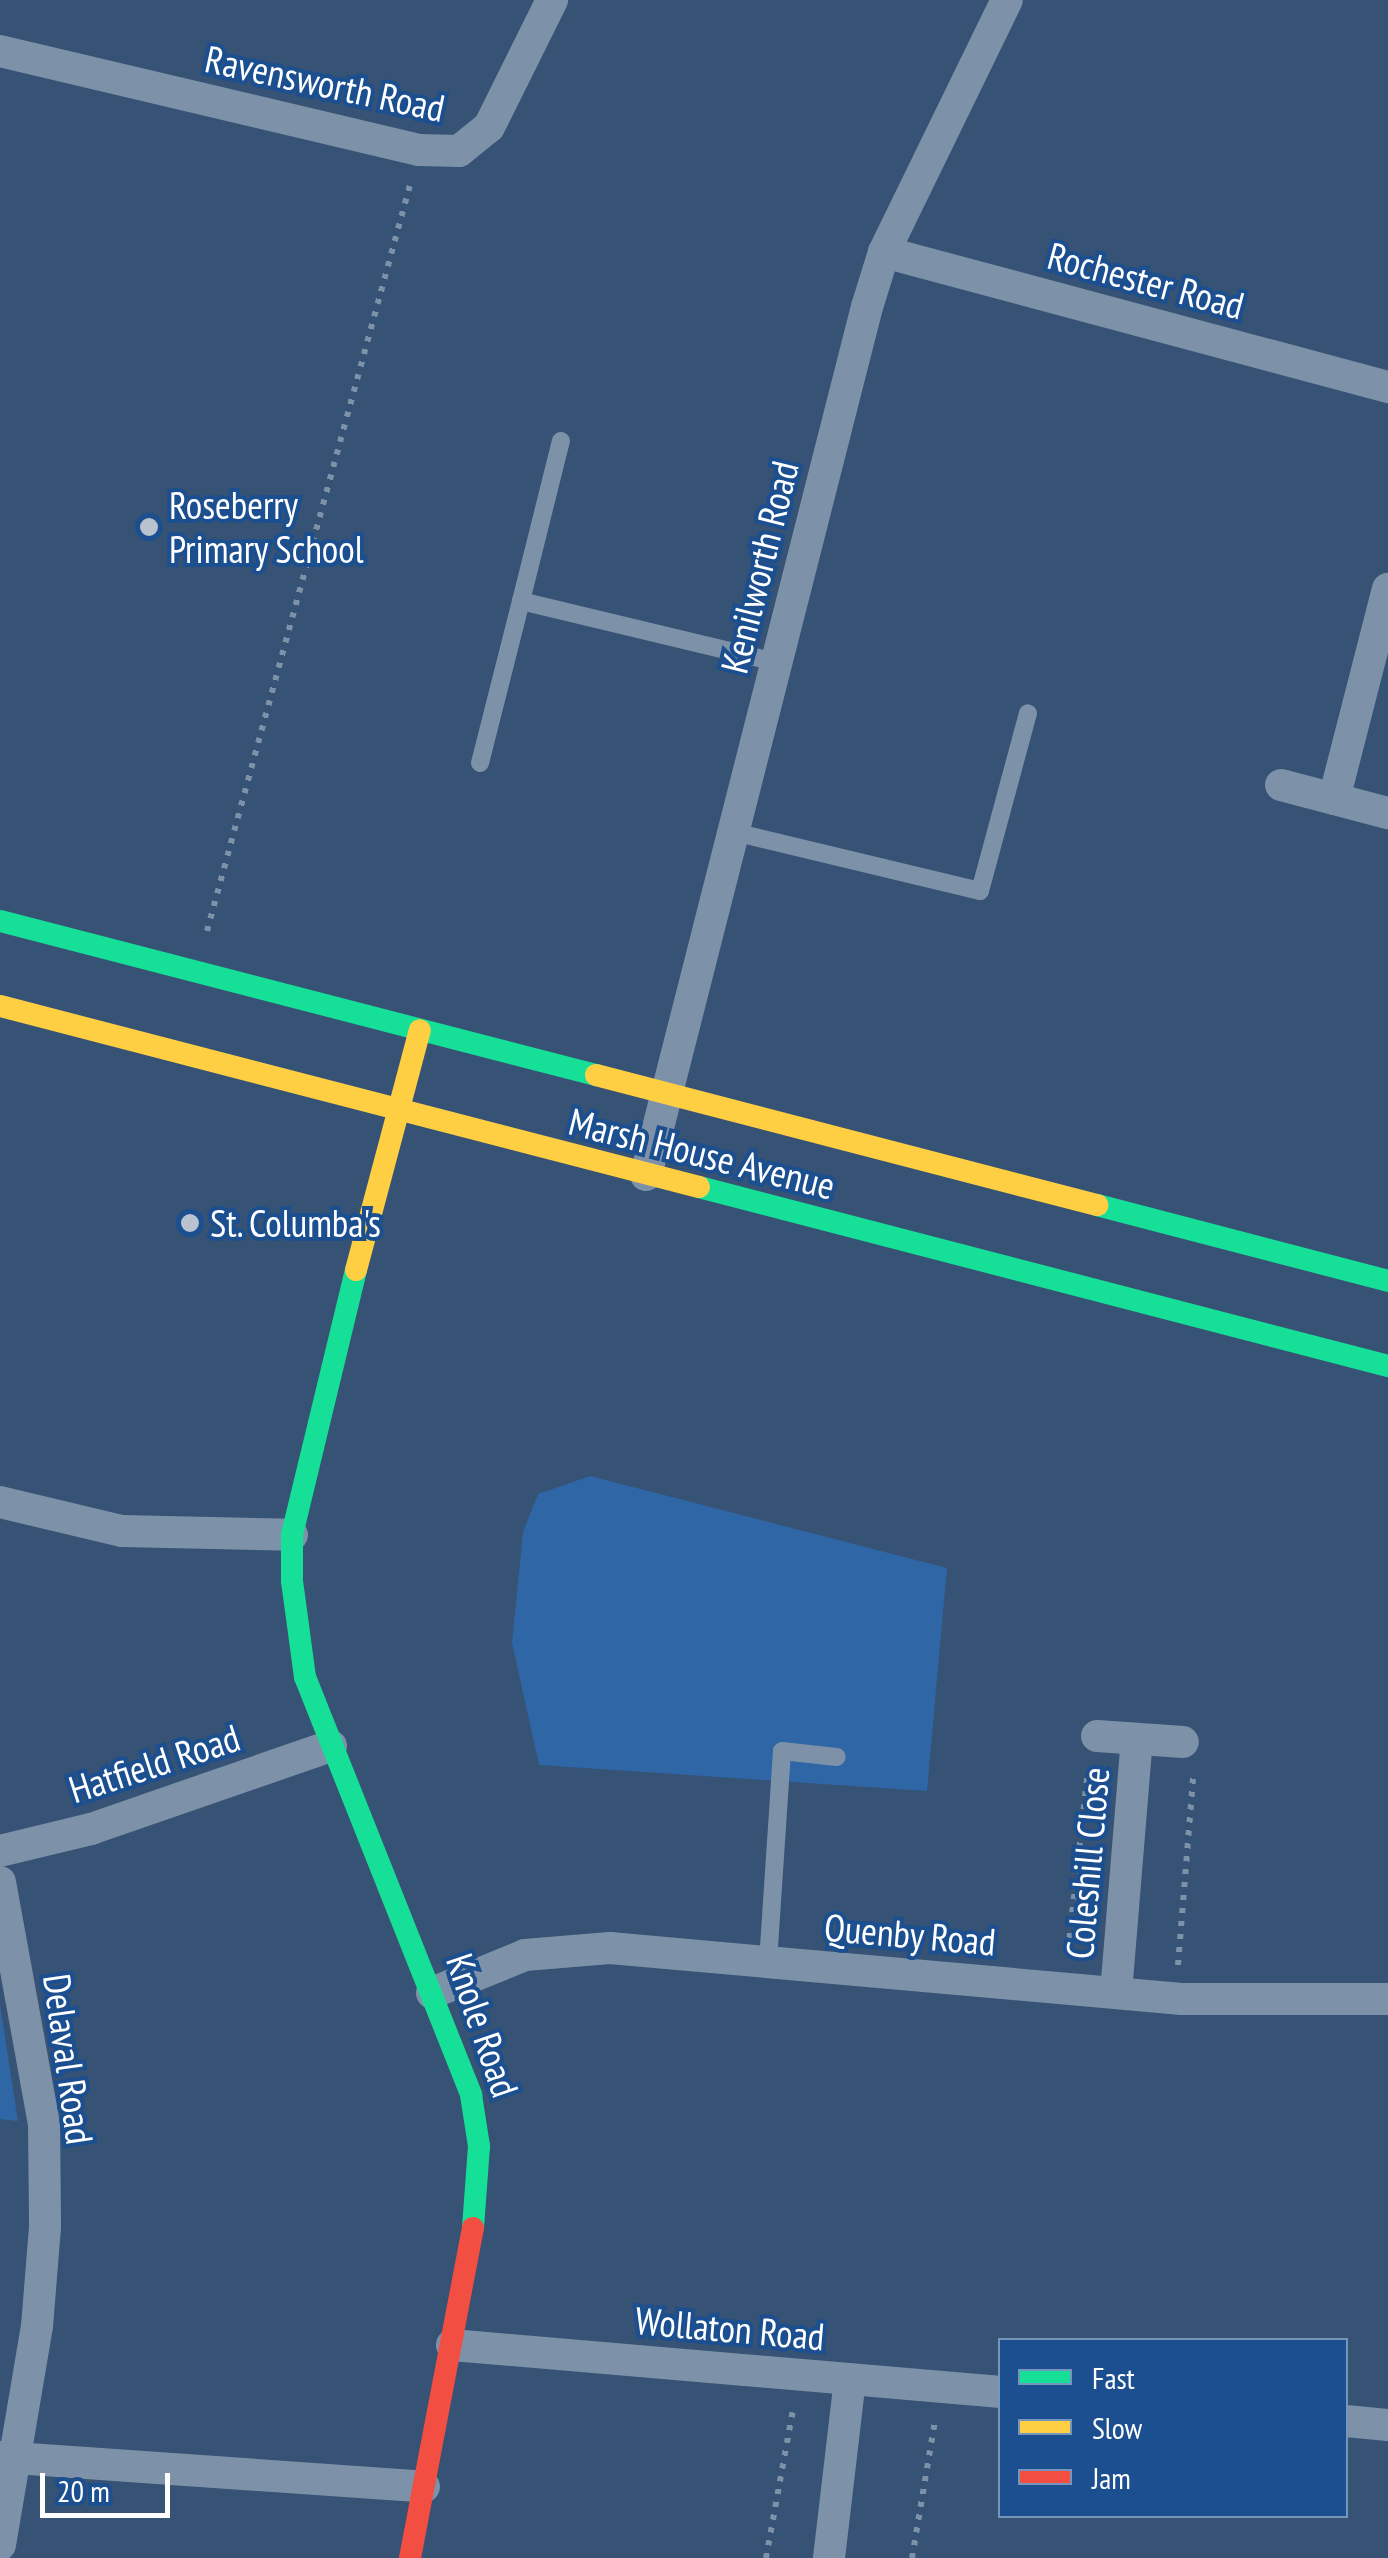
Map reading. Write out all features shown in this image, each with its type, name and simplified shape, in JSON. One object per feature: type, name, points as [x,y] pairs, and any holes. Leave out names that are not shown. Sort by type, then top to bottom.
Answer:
[{"type":"street","name":"Ravensworth Road","points":[[0,50],[419,150],[458,151],[490,127],[552,0]]},
{"type":"street","name":"Kenilworth Road","points":[[646,1174],[884,252],[1006,0]]},
{"type":"street","name":"Rochester Road","points":[[884,252],[1388,387]]},
{"type":"street","points":[[1334,799],[1388,589]]},
{"type":"street","points":[[1281,785],[1388,814]]},
{"type":"street","name":"Marsh House Avenue","points":[[0,921],[1388,1282]]},
{"type":"street","name":"Marsh House Avenue","points":[[0,1006],[1388,1366]]},
{"type":"street","name":"Knole Road","points":[[410,2558],[452,2345],[479,2146],[470,2095],[432,1992],[331,1746],[297,1631],[292,1535],[420,1030]]},
{"type":"street","points":[[0,1502],[122,1531],[292,1535]]},
{"type":"street","name":"Coleshill Close","points":[[1098,1736],[1183,1742]]},
{"type":"street","name":"Coleshill Close","points":[[1116,1993],[1137,1739]]},
{"type":"street","name":"Hatfield Road","points":[[0,1851],[91,1829],[331,1746]]},
{"type":"street","name":"Delaval Road","points":[[0,1882],[44,2124],[39,2306],[9,2457],[0,2545]]},
{"type":"street","name":"Quenby Road","points":[[432,1992],[525,1956],[578,1950],[768,1962],[1176,1998],[1388,1999]]},
{"type":"street","name":"Wollaton Road","points":[[452,2345],[998,2392]]},
{"type":"street","points":[[829,2558],[850,2379]]},
{"type":"street","points":[[1348,2421],[1388,2424]]},
{"type":"street","points":[[9,2457],[424,2487]]},
{"type":"lane","points":[[480,763],[561,441]]},
{"type":"lane","points":[[521,601],[776,662]]},
{"type":"lane","points":[[734,832],[980,891],[1028,713]]},
{"type":"lane","points":[[768,1962],[782,1751],[837,1757]]},
{"type":"path","points":[[195,972],[419,150]]},
{"type":"path","points":[[1064,1988],[1092,1742],[1098,1736]]},
{"type":"path","points":[[1176,1998],[1195,1755],[1183,1742]]},
{"type":"path","points":[[766,2558],[800,2375]]},
{"type":"path","points":[[912,2558],[941,2386]]},
{"type":"shaded area","points":[[590,1476],[947,1568],[927,1791],[539,1765],[512,1643],[523,1532],[538,1494]]},
{"type":"shaded area","points":[[0,2004],[18,2121],[0,2119]]},
{"type":"traffic: fast","points":[[0,921],[596,1075]]},
{"type":"traffic: fast","points":[[699,1187],[1388,1366]]},
{"type":"traffic: fast","points":[[1097,1205],[1388,1281]]},
{"type":"traffic: fast","points":[[356,1270],[292,1535],[292,1581],[305,1677],[471,2095],[479,2146],[473,2228]]},
{"type":"traffic: slow","points":[[0,1006],[699,1187]]},
{"type":"traffic: slow","points":[[356,1270],[420,1030]]},
{"type":"traffic: slow","points":[[596,1075],[1097,1205]]},
{"type":"traffic: jam","points":[[410,2558],[473,2228]]},
{"type":"place","name":"Roseberry Primary School","points":[[149,527]]},
{"type":"place","name":"St. Columba's","points":[[190,1223]]}]
